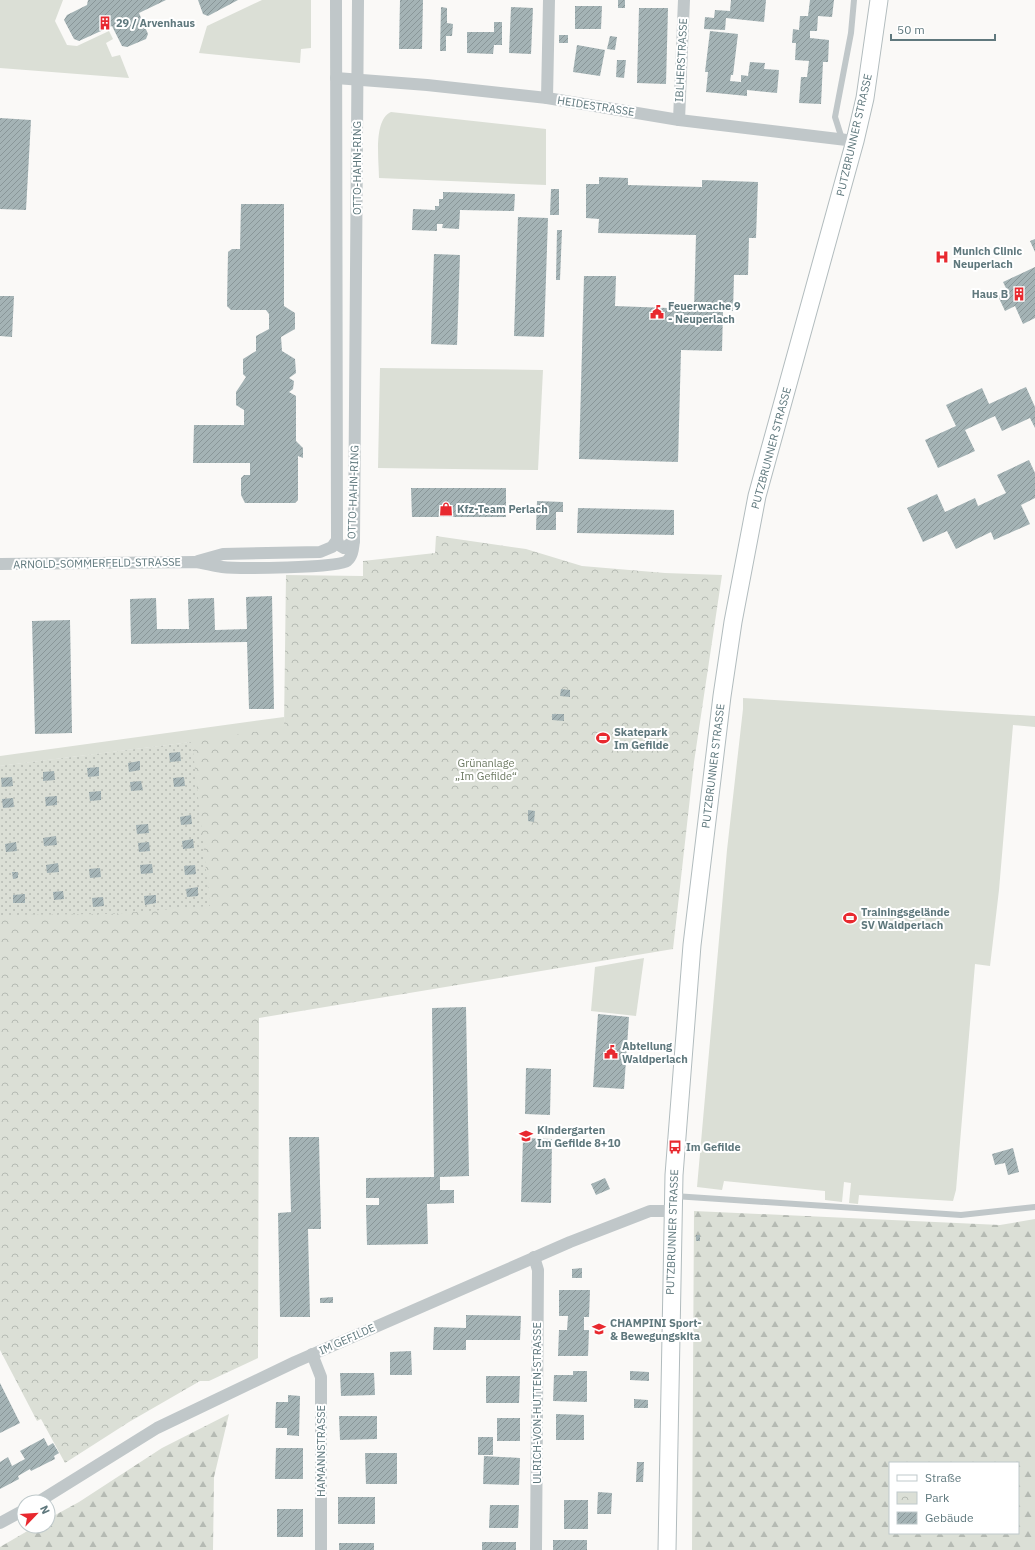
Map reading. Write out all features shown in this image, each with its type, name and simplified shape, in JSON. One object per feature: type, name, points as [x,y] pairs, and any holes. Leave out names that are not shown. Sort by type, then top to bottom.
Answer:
[{"type":"main road","name":"PUTZBRUNNER STRASSE","points":[[666,1550],[672,1204],[692,945],[702,854],[733,622],[757,496],[848,140],[865,98],[879,0]]},
{"type":"street","name":"OTTO-HAHN-RING","points":[[336,0],[336,540],[339,545],[344,548],[354,541],[358,0]]},
{"type":"street","points":[[547,98],[550,0]]},
{"type":"street","name":"IBLHERSTRASSE","points":[[678,120],[684,0]]},
{"type":"street","name":"HEIDESTRASSE","points":[[336,78],[547,98],[678,120],[848,140]]},
{"type":"street","name":"ARNOLD-SOMMERFELD-STRASSE","points":[[195,562],[224,554],[320,552],[332,547],[336,540]]},
{"type":"street","name":"ARNOLD-SOMMERFELD-STRASSE","points":[[0,564],[195,562],[223,567],[337,565],[347,562],[352,554],[354,541]]},
{"type":"street","name":"IM GEFILDE","points":[[52,1494],[157,1428],[312,1354],[534,1257],[650,1211],[672,1204]]},
{"type":"street","name":"ULRICH-VON-HUTTEN-STRASSE","points":[[534,1257],[538,1270],[536,1550]]},
{"type":"street","name":"HAMANNSTRASSE","points":[[312,1354],[321,1378],[321,1550]]},
{"type":"street","points":[[0,1524],[16,1515]]},
{"type":"lane","name":"PUTZBRUNNER STRASSE","points":[[848,140],[835,117],[851,33],[854,0]]},
{"type":"lane","points":[[672,1204],[961,1215],[1035,1207]]},
{"type":"green space","points":[[0,0],[63,0],[55,21],[67,45],[77,46],[109,31],[113,39],[106,43],[112,57],[120,55],[129,78],[0,68]]},
{"type":"green space","points":[[262,0],[311,0],[311,48],[301,49],[300,63],[199,53],[207,26]]},
{"type":"green space","points":[[391,112],[546,129],[546,185],[379,178],[379,132],[385,116]]},
{"type":"green space","points":[[380,368],[543,370],[538,470],[378,468]]},
{"type":"green space","name":"Grünanlage „Im Gefilde“","points":[[436,536],[526,549],[582,566],[665,573],[722,575],[694,762],[673,949],[259,1018],[258,1358],[209,1381],[200,1381],[129,1422],[65,1463],[41,1419],[37,1421],[0,1350],[0,766],[192,742],[284,727],[286,575],[363,576],[363,561],[435,553]]},
{"type":"green space","name":"Trainingsgelände SV Waldperlach","points":[[743,698],[1035,716],[1035,727],[1013,725],[999,890],[990,966],[975,964],[956,1190],[953,1201],[859,1195],[858,1204],[849,1203],[851,1183],[844,1182],[842,1202],[825,1200],[825,1191],[724,1181],[722,1190],[697,1187],[727,850]]},
{"type":"green space","points":[[284,717],[284,727],[275,783],[192,742],[0,766],[0,756]]},
{"type":"green space","points":[[192,742],[210,906],[111,914],[0,915],[0,766]]},
{"type":"green space","points":[[644,958],[636,1016],[591,1011],[595,967]]},
{"type":"green space","points":[[694,1211],[1000,1225],[1035,1219],[1035,1550],[692,1550]]},
{"type":"green space","points":[[229,1414],[214,1477],[213,1550],[0,1550],[0,1547],[22,1534],[56,1534],[56,1515],[79,1502],[162,1448]]},
{"type":"building","name":"29 / Arvenhaus","points":[[88,0],[166,0],[139,13],[148,34],[146,39],[127,47],[122,46],[112,26],[79,41],[74,39],[64,20],[67,15],[87,5]]},
{"type":"building","points":[[198,0],[238,0],[208,16],[203,14]]},
{"type":"building","points":[[400,0],[423,0],[422,49],[399,49]]},
{"type":"building","points":[[618,0],[625,0],[625,8],[618,8]]},
{"type":"building","points":[[731,0],[766,0],[764,22],[726,18],[725,30],[704,29],[705,17],[714,18],[715,10],[730,11]]},
{"type":"building","points":[[810,0],[834,0],[832,17],[818,16],[817,31],[810,31],[810,38],[829,40],[828,62],[823,62],[821,104],[799,103],[801,77],[807,77],[809,61],[795,60],[796,43],[792,43],[793,29],[799,30],[800,16],[808,16]]},
{"type":"building","points":[[575,6],[602,6],[601,29],[575,29]]},
{"type":"building","points":[[441,7],[447,8],[447,23],[453,24],[452,36],[446,36],[446,51],[440,51]]},
{"type":"building","points":[[511,7],[533,8],[531,54],[509,53]]},
{"type":"building","points":[[639,8],[668,8],[666,84],[637,83]]},
{"type":"building","points":[[494,22],[502,22],[502,45],[494,45],[493,54],[467,53],[467,32],[494,32]]},
{"type":"building","points":[[710,31],[738,34],[733,75],[731,75],[730,81],[741,82],[741,75],[748,76],[750,62],[765,63],[764,69],[779,70],[777,93],[747,90],[747,96],[706,92],[708,72],[705,72]]},
{"type":"building","points":[[559,35],[568,35],[568,43],[559,43]]},
{"type":"building","points":[[610,36],[617,37],[615,50],[607,49]]},
{"type":"building","points":[[577,45],[605,50],[600,76],[573,72]]},
{"type":"building","points":[[617,60],[626,60],[624,78],[616,77]]},
{"type":"building","points":[[0,118],[31,120],[26,210],[0,209]]},
{"type":"building","points":[[599,177],[628,178],[628,185],[702,187],[702,180],[758,182],[756,238],[749,238],[748,275],[734,275],[733,311],[723,311],[722,351],[681,350],[678,462],[579,459],[584,276],[616,276],[615,306],[694,309],[696,235],[598,233],[599,219],[586,218],[586,184],[599,184]]},
{"type":"building","points":[[551,189],[559,189],[559,215],[550,215]]},
{"type":"building","points":[[443,192],[515,194],[514,211],[460,210],[459,229],[442,228],[443,224],[437,224],[437,231],[412,230],[413,209],[435,210],[435,206],[439,206],[439,199],[443,199]]},
{"type":"building","points":[[241,204],[284,204],[284,306],[295,313],[295,329],[281,337],[282,351],[295,359],[296,373],[289,378],[294,381],[293,389],[289,392],[296,396],[296,441],[303,448],[303,458],[298,456],[298,500],[295,503],[245,503],[241,495],[241,478],[244,475],[250,475],[250,463],[193,463],[194,425],[244,425],[244,410],[236,405],[236,392],[246,377],[243,374],[243,359],[256,351],[256,336],[269,329],[269,314],[266,310],[231,310],[227,306],[228,252],[232,249],[240,249]]},
{"type":"building","points":[[518,217],[548,218],[544,337],[514,336]]},
{"type":"building","points":[[557,230],[562,230],[560,280],[556,280]]},
{"type":"building","points":[[1035,239],[1035,252],[1030,241]]},
{"type":"building","points":[[434,254],[460,255],[457,345],[431,344]]},
{"type":"building","name":"Haus B","points":[[1035,267],[1035,318],[1023,324],[1015,306],[1005,311],[998,296],[1008,292],[1003,282]]},
{"type":"building","points":[[0,296],[14,296],[12,337],[0,336]]},
{"type":"building","points":[[1026,387],[1035,407],[1035,428],[1030,418],[1002,431],[995,416],[965,430],[975,451],[938,468],[925,440],[956,426],[946,405],[982,388],[989,404]]},
{"type":"building","points":[[1029,460],[1035,473],[1035,498],[1021,505],[1030,524],[994,540],[991,532],[956,549],[947,531],[923,542],[907,508],[937,494],[945,512],[975,498],[978,506],[1006,493],[997,475]]},
{"type":"building","points":[[411,488],[506,488],[506,517],[412,517]]},
{"type":"building","points":[[537,501],[563,502],[563,512],[556,512],[556,530],[536,530]]},
{"type":"building","points":[[578,508],[674,510],[674,535],[577,533]]},
{"type":"building","points":[[272,596],[274,709],[249,709],[247,642],[131,644],[130,599],[156,598],[157,629],[189,629],[188,599],[214,598],[215,630],[247,629],[246,597]]},
{"type":"building","points":[[70,620],[72,733],[35,734],[32,621]]},
{"type":"building","points":[[561,689],[570,690],[570,697],[560,696]]},
{"type":"building","points":[[552,714],[564,714],[564,721],[552,720]]},
{"type":"building","points":[[180,752],[181,761],[170,762],[169,753]]},
{"type":"building","points":[[140,761],[140,770],[129,772],[128,763]]},
{"type":"building","points":[[99,767],[99,776],[88,777],[87,768]]},
{"type":"building","points":[[54,771],[55,780],[43,781],[43,772]]},
{"type":"building","points":[[12,777],[13,786],[2,787],[1,778]]},
{"type":"building","points":[[184,777],[185,786],[174,787],[173,778]]},
{"type":"building","points":[[141,781],[143,790],[131,791],[130,782]]},
{"type":"building","points":[[101,791],[101,800],[90,801],[89,792]]},
{"type":"building","points":[[57,796],[57,805],[46,806],[45,797]]},
{"type":"building","points":[[13,798],[14,807],[3,808],[2,799]]},
{"type":"building","points":[[528,810],[535,811],[534,822],[528,821]]},
{"type":"building","points":[[191,815],[192,824],[181,825],[180,817]]},
{"type":"building","points":[[148,824],[149,833],[137,834],[136,825]]},
{"type":"building","points":[[56,836],[57,845],[44,846],[43,838]]},
{"type":"building","points":[[193,839],[194,848],[183,849],[182,841]]},
{"type":"building","points":[[16,842],[17,851],[6,852],[5,844]]},
{"type":"building","points":[[149,842],[150,851],[139,852],[138,843]]},
{"type":"building","points":[[58,863],[59,872],[47,873],[46,865]]},
{"type":"building","points":[[152,864],[153,873],[141,874],[140,865]]},
{"type":"building","points":[[195,865],[196,874],[185,875],[184,866]]},
{"type":"building","points":[[100,868],[101,877],[90,878],[89,869]]},
{"type":"building","points":[[12,872],[18,872],[18,878],[13,879]]},
{"type":"building","points":[[198,887],[198,896],[187,897],[186,889]]},
{"type":"building","points":[[63,891],[64,899],[54,900],[53,892]]},
{"type":"building","points":[[25,894],[25,903],[13,903],[13,895]]},
{"type":"building","points":[[156,895],[156,903],[145,905],[144,896]]},
{"type":"building","points":[[103,897],[104,906],[93,907],[92,898]]},
{"type":"building","points":[[466,1007],[469,1176],[440,1177],[440,1190],[454,1190],[454,1203],[427,1204],[428,1244],[367,1245],[366,1205],[379,1205],[379,1198],[366,1198],[366,1178],[434,1177],[432,1008]]},
{"type":"building","name":"Abteilung Waldperlach","points":[[598,1014],[629,1017],[624,1089],[593,1087]]},
{"type":"building","points":[[526,1068],[551,1069],[550,1115],[525,1114]]},
{"type":"building","points":[[289,1137],[319,1137],[321,1229],[308,1229],[310,1317],[280,1317],[278,1213],[291,1212]]},
{"type":"building","points":[[523,1138],[552,1139],[551,1203],[521,1202]]},
{"type":"building","points":[[1013,1148],[1019,1172],[1008,1175],[1005,1163],[995,1165],[992,1154]]},
{"type":"building","points":[[605,1178],[610,1189],[596,1195],[591,1184]]},
{"type":"building","points":[[696,1235],[700,1235],[700,1241],[696,1241]]},
{"type":"building","points":[[582,1268],[582,1278],[572,1278],[572,1269]]},
{"type":"building","points":[[559,1290],[590,1290],[589,1317],[584,1317],[584,1330],[589,1330],[588,1356],[558,1356],[559,1330],[567,1330],[568,1316],[559,1316]]},
{"type":"building","points":[[333,1297],[333,1303],[320,1303],[320,1298]]},
{"type":"building","points":[[466,1315],[521,1316],[520,1340],[466,1340],[466,1350],[433,1350],[434,1327],[466,1328]]},
{"type":"building","points":[[411,1351],[412,1375],[390,1375],[390,1352]]},
{"type":"building","points":[[573,1371],[587,1371],[587,1402],[553,1401],[554,1375],[573,1375]]},
{"type":"building","points":[[630,1371],[649,1372],[649,1381],[630,1380]]},
{"type":"building","points":[[340,1373],[374,1373],[375,1395],[341,1396]]},
{"type":"building","points":[[486,1376],[520,1376],[519,1403],[486,1403]]},
{"type":"building","points":[[0,1383],[20,1423],[0,1433]]},
{"type":"building","points":[[288,1395],[300,1396],[299,1436],[287,1435],[287,1428],[275,1428],[276,1402],[288,1402]]},
{"type":"building","points":[[634,1399],[648,1400],[648,1408],[634,1408]]},
{"type":"building","points":[[556,1414],[584,1415],[584,1440],[556,1440]]},
{"type":"building","points":[[339,1416],[377,1416],[377,1439],[340,1440]]},
{"type":"building","points":[[497,1418],[520,1418],[520,1441],[497,1441]]},
{"type":"building","points":[[478,1437],[493,1437],[493,1455],[478,1455]]},
{"type":"building","points":[[44,1438],[48,1446],[53,1443],[59,1453],[54,1456],[55,1459],[31,1471],[30,1469],[18,1476],[19,1479],[0,1489],[0,1462],[8,1457],[12,1466],[25,1459],[20,1451]]},
{"type":"building","points":[[276,1448],[303,1448],[303,1479],[275,1479]]},
{"type":"building","points":[[365,1453],[397,1453],[397,1484],[366,1484]]},
{"type":"building","points":[[484,1456],[520,1458],[519,1485],[483,1484]]},
{"type":"building","points":[[637,1462],[644,1462],[643,1482],[636,1482]]},
{"type":"building","points":[[598,1492],[612,1493],[611,1514],[597,1514]]},
{"type":"building","points":[[338,1497],[375,1497],[375,1524],[338,1524]]},
{"type":"building","points":[[564,1500],[588,1500],[588,1529],[564,1529]]},
{"type":"building","points":[[490,1505],[519,1505],[518,1528],[489,1528]]},
{"type":"building","points":[[277,1509],[303,1509],[303,1537],[277,1537]]},
{"type":"building","points":[[553,1540],[587,1540],[587,1550],[553,1550]]},
{"type":"building","points":[[482,1542],[516,1542],[516,1550],[482,1550]]},
{"type":"building","points":[[339,1543],[374,1543],[374,1550],[339,1550]]},
{"type":"place","name":"29 / Arvenhaus","points":[[105,23]]},
{"type":"place","name":"Munich Clinic Neuperlach","points":[[942,257]]},
{"type":"place","name":"Haus B","points":[[1019,294]]},
{"type":"place","name":"Feuerwache 9 - Neuperlach","points":[[657,312]]},
{"type":"place","name":"Kfz-Team Perlach","points":[[446,509]]},
{"type":"place","name":"Skatepark Im Gefilde","points":[[603,738]]},
{"type":"place","name":"Trainingsgelände SV Waldperlach","points":[[850,918]]},
{"type":"place","name":"Abteilung Waldperlach","points":[[611,1052]]},
{"type":"place","name":"Kindergarten Im Gefilde 8+10","points":[[526,1136]]},
{"type":"place","name":"Im Gefilde","points":[[675,1147]]},
{"type":"place","name":"CHAMPINI Sport- & Bewegungskita","points":[[599,1329]]}]
